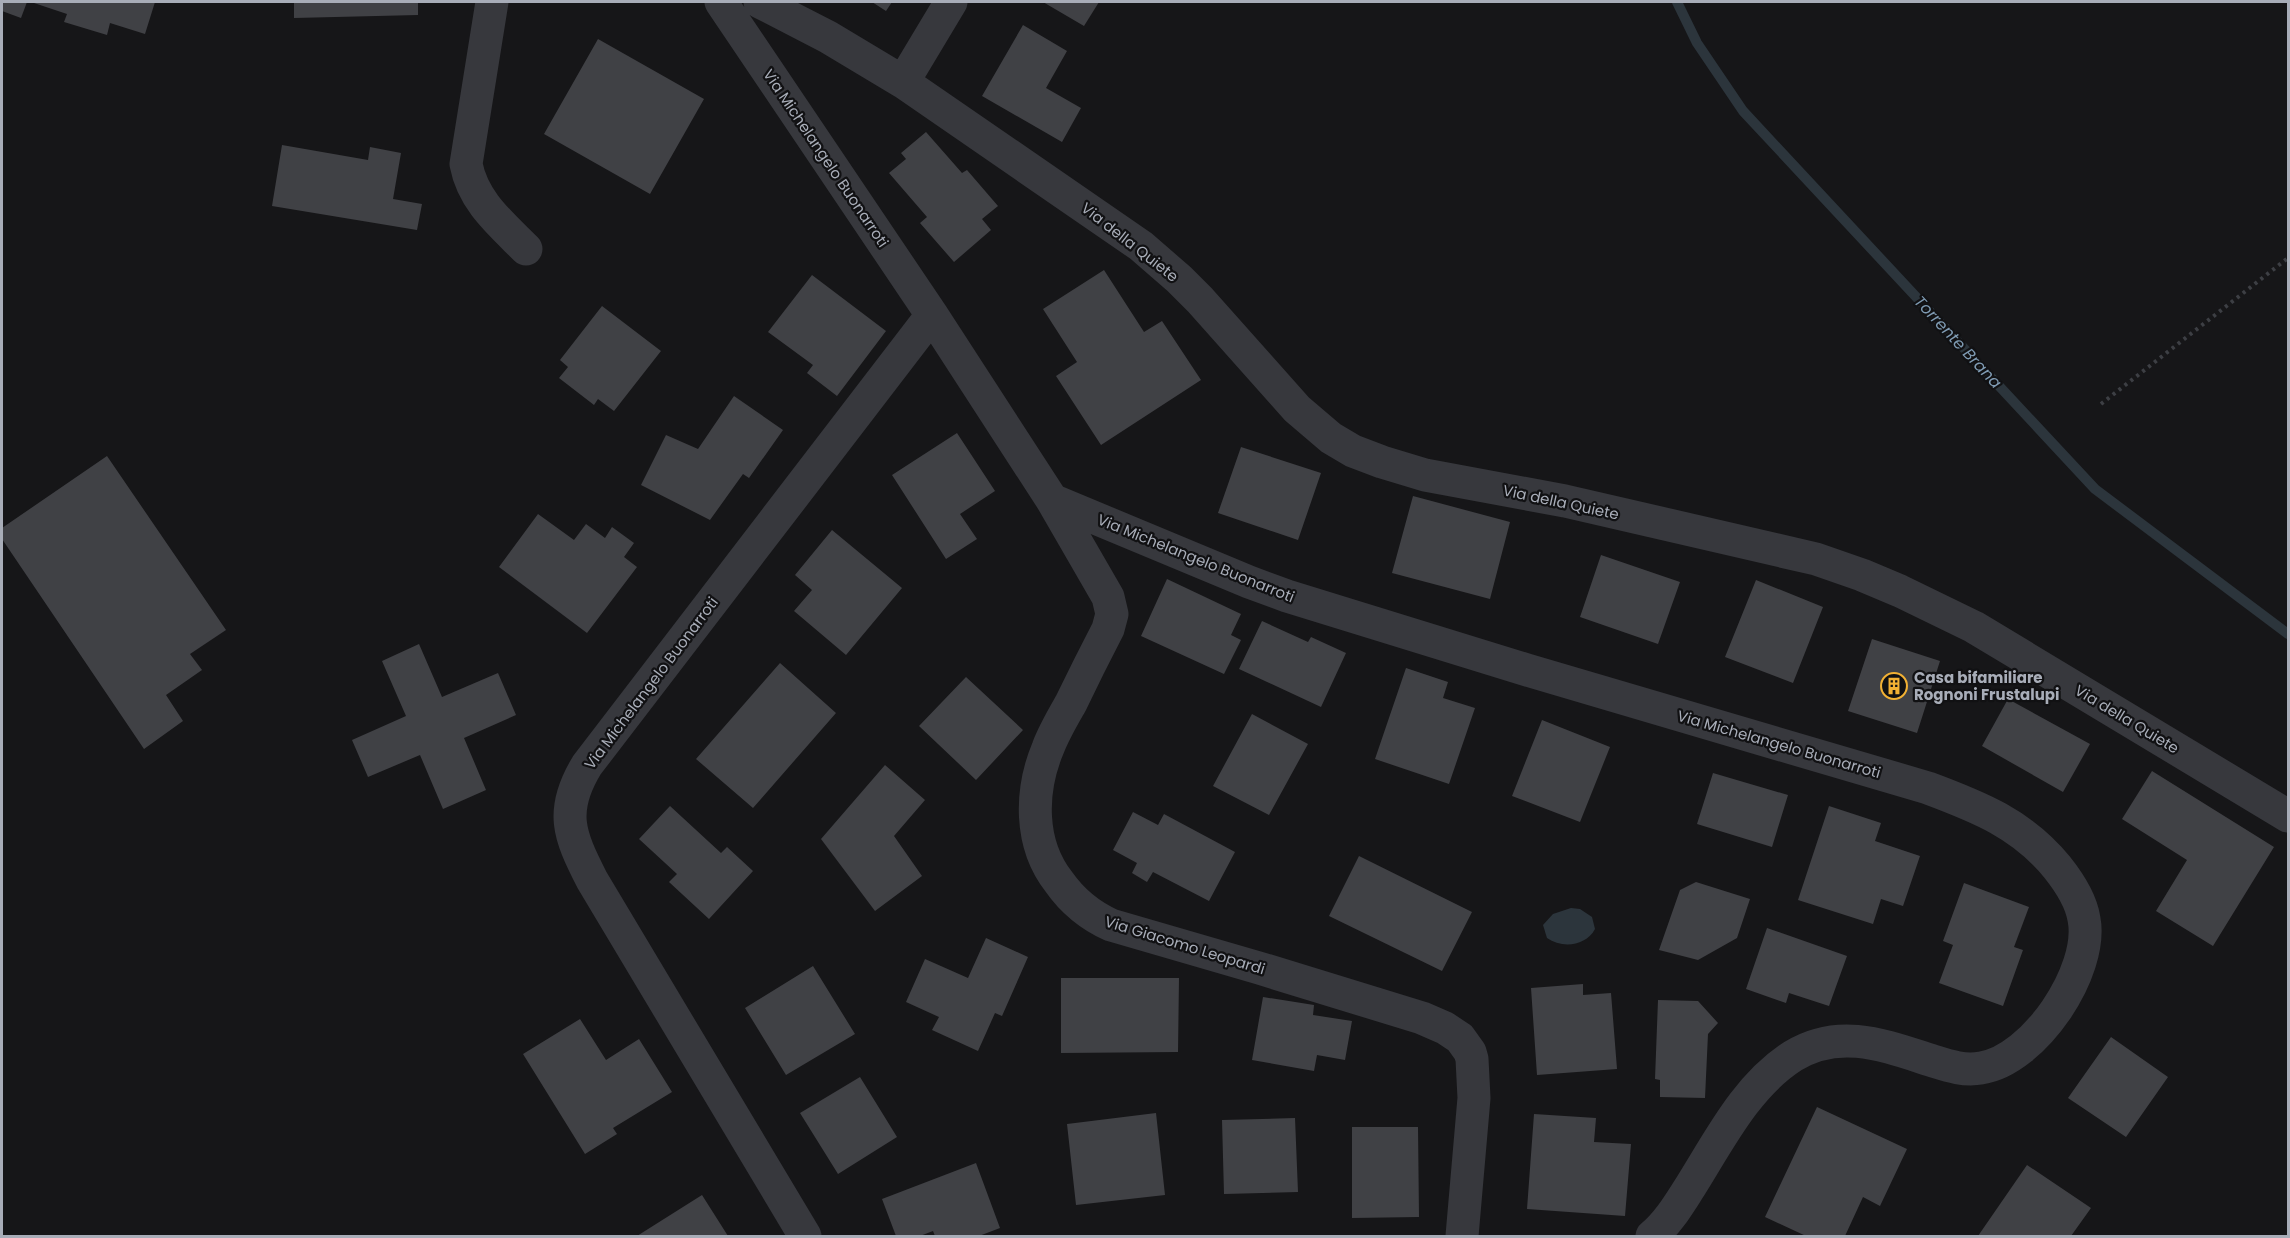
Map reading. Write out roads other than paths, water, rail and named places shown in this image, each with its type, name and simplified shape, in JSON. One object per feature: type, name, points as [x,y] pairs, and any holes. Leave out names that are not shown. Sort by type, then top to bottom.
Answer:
[{"type":"street","points":[[492,2],[466,164],[468,179],[475,194],[485,207],[526,249]]},
{"type":"street","name":"Via Michelangelo Buonarroti","points":[[721,2],[932,315],[1052,500],[1287,596],[1928,788],[1983,810],[2014,827],[2041,848],[2063,874],[2078,899],[2085,919],[2085,939],[2075,974],[2062,999],[2031,1041],[2014,1055],[1998,1063],[1968,1070],[1877,1043],[1857,1040],[1833,1042],[1795,1055],[1777,1069],[1741,1107],[1671,1216],[1652,1236]]},
{"type":"street","name":"Via della Quiete","points":[[760,2],[828,37],[903,82],[1086,207],[1159,261],[1200,300],[1297,410],[1331,438],[1353,451],[1425,475],[1576,504],[1806,557],[1862,575],[1974,627],[2289,816]]},
{"type":"street","points":[[903,82],[951,2]]},
{"type":"street","name":"Via Michelangelo Buonarroti","points":[[805,1236],[592,880],[573,840],[570,800],[587,765],[932,315]]},
{"type":"street","name":"Via Giacomo Leopardi","points":[[1052,500],[1108,597],[1112,614],[1108,629],[1048,747],[1040,770],[1036,792],[1036,827],[1040,848],[1051,872],[1071,898],[1092,916],[1111,925],[1422,1018],[1445,1028],[1460,1038],[1470,1052],[1474,1086],[1462,1236]]},
{"type":"waterway","name":"Torrente Brana","points":[[1677,2],[1697,43],[1743,111],[2095,489],[2288,634]]},
{"type":"place","name":"Casa bifamiliare Rognoni Frustalupi","points":[[1894,686]]}]
